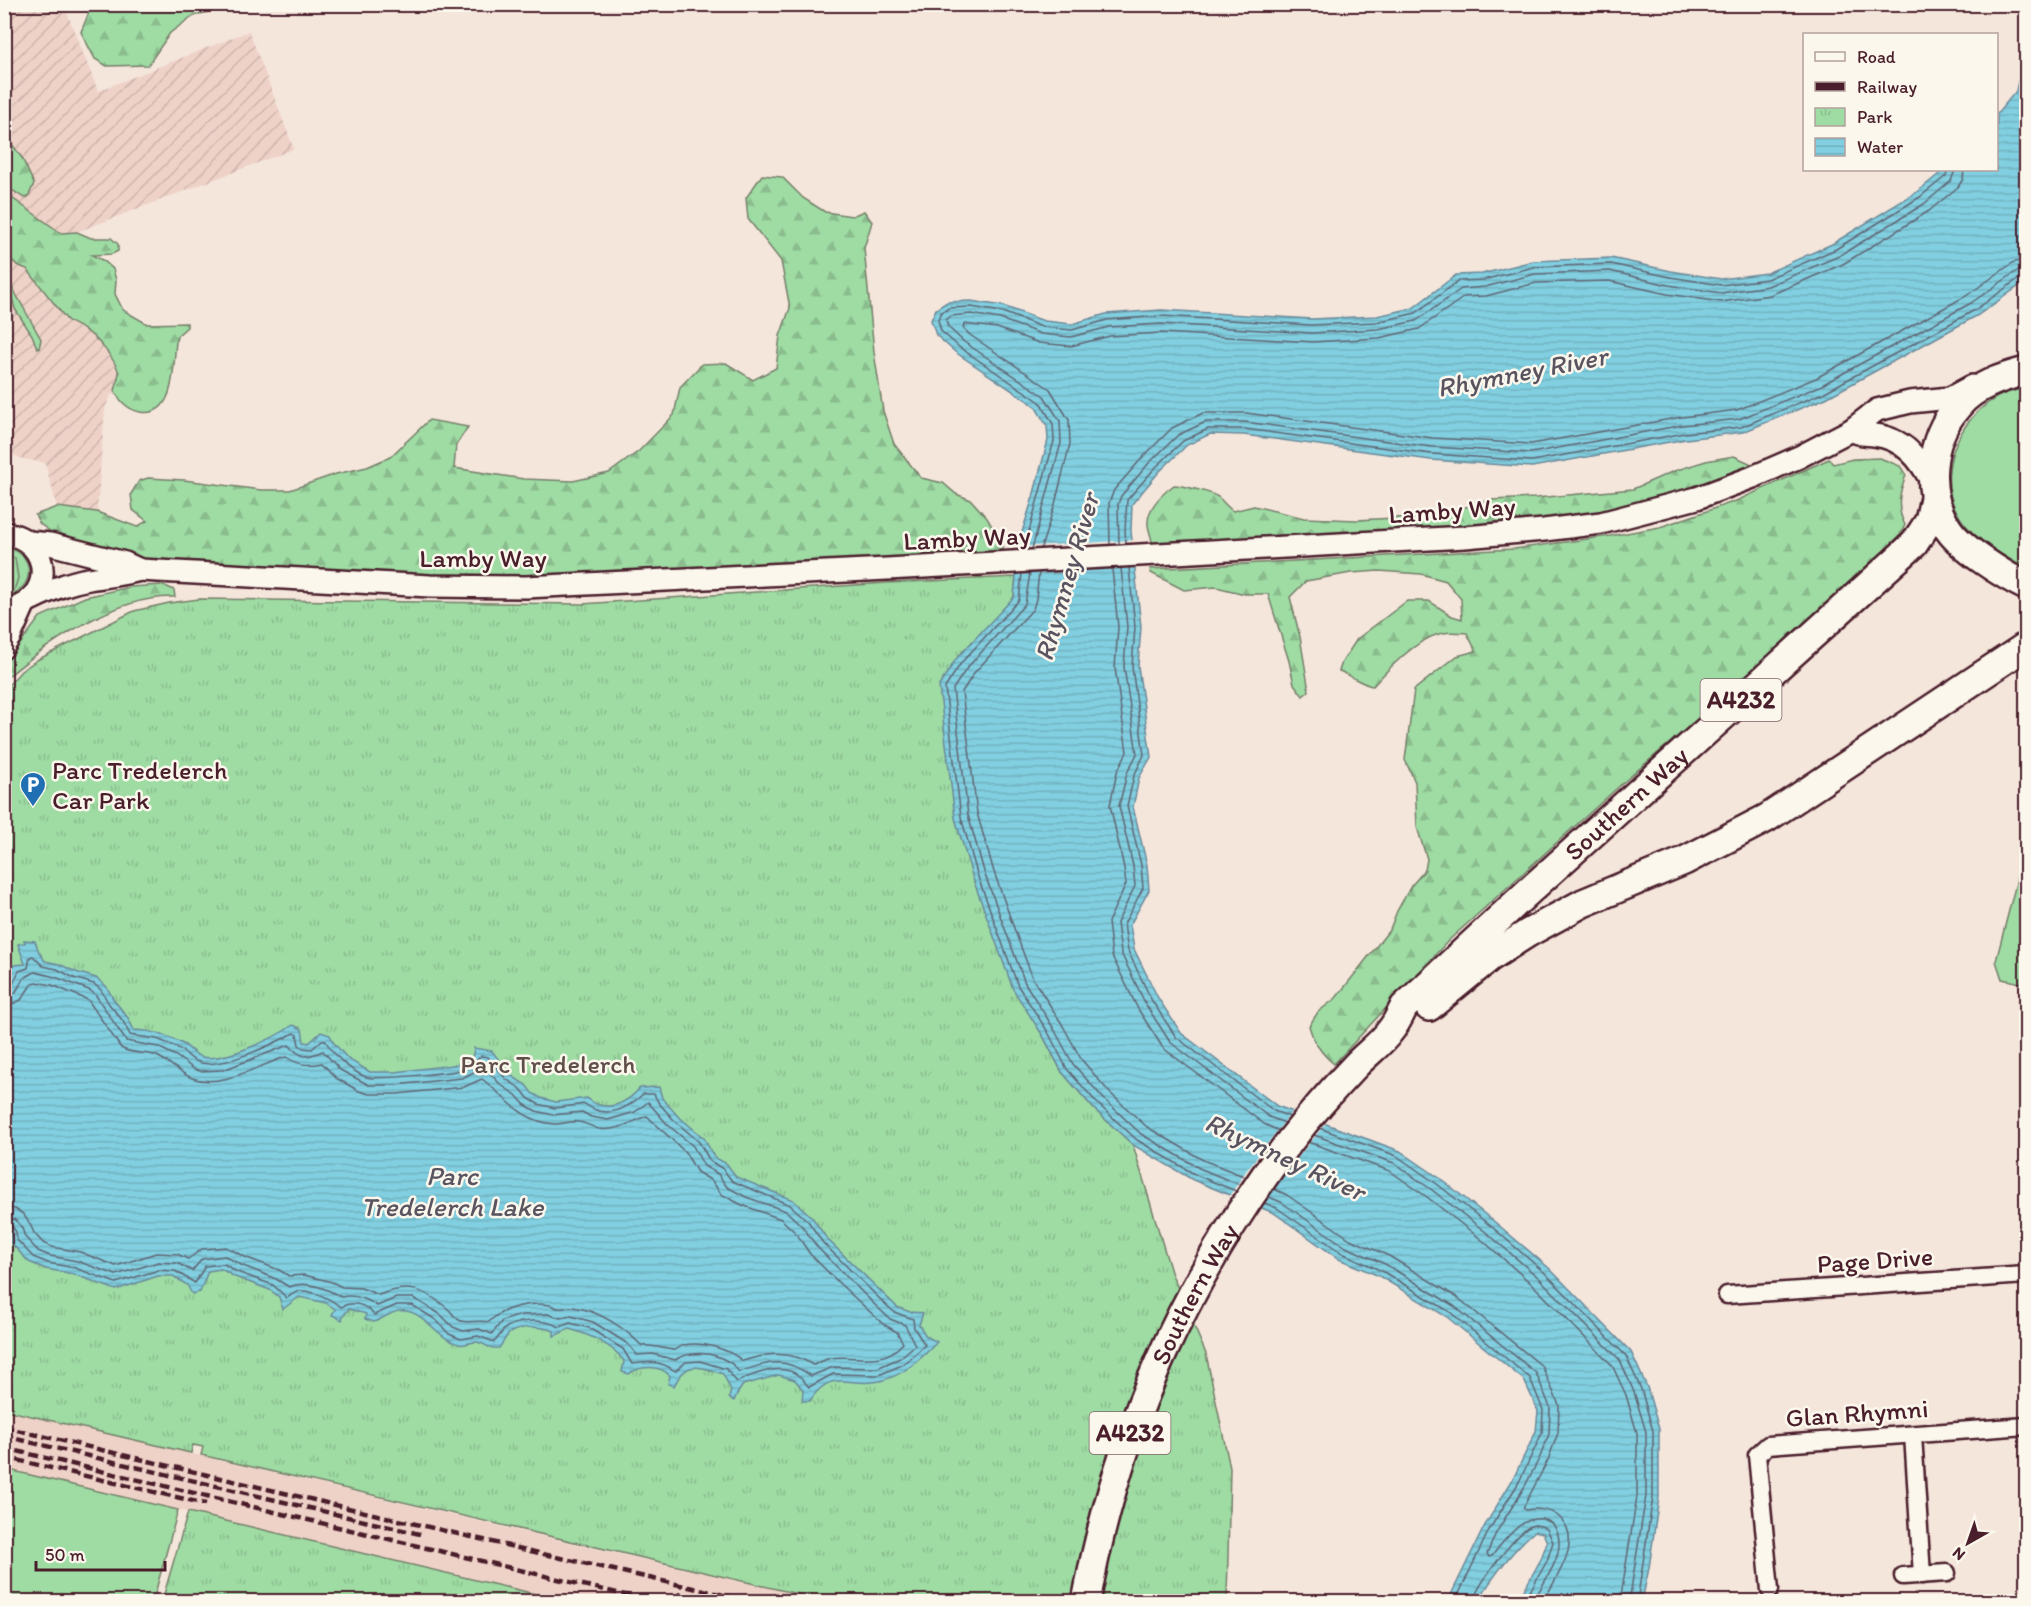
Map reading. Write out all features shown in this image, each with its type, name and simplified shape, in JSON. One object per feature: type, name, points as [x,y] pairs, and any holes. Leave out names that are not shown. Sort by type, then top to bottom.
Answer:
[{"type":"main road","points":[[2015,374],[1978,390],[1959,404],[1946,423],[1937,443],[1932,466],[1934,492],[1942,518],[1950,531],[1960,542],[2013,580],[2026,586]]},
{"type":"main road","name":"Southern Way","points":[[1086,1602],[1108,1504],[1137,1413],[1165,1346],[1202,1273],[1241,1208],[1292,1138],[1334,1088],[1390,1032],[1404,1007],[1529,891],[1914,544],[1929,521],[1934,492]]},
{"type":"main road","name":"Southern Way","points":[[1390,1032],[1413,1020],[1488,958],[1528,933],[1583,903],[1684,861],[1767,818],[2026,646]]},
{"type":"street","name":"Lamby Way","points":[[4,611],[17,608],[68,584],[103,577],[123,576],[140,570],[430,586],[526,587],[1163,554],[1465,537],[1544,530],[1601,523],[1697,498],[1753,477],[1851,430],[1877,410],[1910,402],[1950,398],[1977,383],[2015,374]]},
{"type":"street","points":[[1851,430],[1860,435],[1875,435],[1892,439],[1904,446],[1925,468],[1934,492]]},
{"type":"street","name":"Lamby Way","points":[[4,533],[16,534],[29,542],[50,544],[124,562],[140,570]]},
{"type":"street","points":[[4,650],[42,580],[42,563],[38,552],[29,542]]},
{"type":"street","name":"Page Drive","points":[[1727,1295],[2026,1275]]},
{"type":"street","name":"Glan Rhymni","points":[[1770,1590],[1757,1455],[1768,1445],[2026,1426]]},
{"type":"street","points":[[1913,1435],[1922,1575]]},
{"type":"street","points":[[1904,1576],[1947,1573]]},
{"type":"shaded area","points":[[5,5],[64,5],[98,91],[249,31],[294,149],[77,232],[61,233],[5,193]]},
{"type":"shaded area","points":[[4,243],[109,354],[118,369],[119,393],[111,395],[105,409],[97,512],[57,507],[45,463],[23,459],[5,452]]},
{"type":"shaded area","points":[[5,1410],[828,1601],[565,1601],[5,1469]]},
{"type":"green space","points":[[92,4],[234,5],[193,16],[170,33],[148,65],[107,66],[95,59],[81,32]]},
{"type":"green space","points":[[4,133],[22,158],[34,184],[28,197],[24,198],[5,185]]},
{"type":"green space","points":[[762,175],[782,177],[803,198],[825,212],[852,216],[864,211],[872,222],[864,248],[874,352],[883,411],[894,444],[921,478],[943,483],[956,494],[971,500],[987,518],[1003,549],[993,553],[571,577],[455,578],[175,565],[113,553],[51,532],[40,524],[35,515],[57,507],[97,512],[137,527],[147,521],[133,510],[131,494],[139,481],[148,478],[184,480],[261,490],[290,490],[336,474],[367,467],[390,457],[429,420],[468,427],[456,445],[454,468],[524,479],[573,481],[609,473],[639,451],[674,415],[680,387],[702,364],[726,363],[753,380],[776,368],[780,336],[790,308],[781,261],[748,219],[746,198]]},
{"type":"green space","points":[[5,193],[61,233],[77,232],[91,238],[111,238],[118,244],[118,251],[112,254],[92,255],[113,269],[116,280],[115,294],[123,310],[147,324],[187,323],[187,327],[177,336],[171,385],[168,397],[162,406],[153,412],[140,412],[122,402],[115,391],[119,373],[114,361],[104,348],[88,332],[67,320],[27,269],[17,265],[5,253]]},
{"type":"green space","points":[[9,286],[12,287],[41,339],[39,349],[15,309]]},
{"type":"green space","points":[[2026,389],[2026,569],[1989,546],[1964,523],[1950,495],[1949,474],[1952,454],[1960,434],[1973,417],[1988,403],[2006,393]]},
{"type":"green space","points":[[1734,456],[1754,465],[1672,496],[1586,514],[1412,529],[1152,543],[1148,526],[1148,518],[1153,507],[1160,497],[1174,485],[1214,495],[1233,511],[1254,506],[1304,518],[1357,520],[1414,517],[1489,500],[1633,489],[1674,471],[1706,461]]},
{"type":"green space","points":[[1880,458],[1900,466],[1906,475],[1900,500],[1900,513],[1905,525],[1900,535],[1869,567],[1774,654],[1625,781],[1448,941],[1334,1064],[1329,1060],[1316,1043],[1309,1026],[1318,1012],[1336,998],[1390,929],[1411,886],[1425,870],[1427,859],[1417,827],[1415,782],[1405,760],[1414,690],[1457,656],[1476,651],[1467,633],[1447,632],[1434,635],[1415,646],[1373,686],[1339,671],[1357,639],[1407,601],[1429,601],[1452,616],[1462,619],[1461,599],[1446,581],[1421,574],[1379,571],[1351,573],[1306,581],[1290,597],[1300,637],[1309,691],[1303,696],[1294,684],[1268,594],[1245,594],[1216,587],[1184,590],[1151,573],[1150,569],[1514,549],[1610,536],[1660,527],[1736,501],[1829,459],[1833,464],[1853,459]]},
{"type":"green space","points":[[5,548],[15,550],[23,556],[29,571],[23,587],[5,596]]},
{"type":"green space","points":[[4,554],[15,558],[18,578],[14,591],[5,592]]},
{"type":"green space","name":"Parc Tredelerch","points":[[1016,577],[1014,597],[990,624],[1043,1036],[1062,1072],[1094,1109],[1133,1145],[1171,1272],[1206,1354],[1230,1468],[1227,1601],[828,1601],[201,1455],[203,1447],[193,1445],[191,1453],[5,1410],[4,690],[21,671],[37,660],[134,611],[199,599],[582,604],[886,583]]},
{"type":"green space","points":[[163,585],[174,590],[175,597],[153,598],[130,604],[84,624],[41,651],[5,679],[5,664],[40,617],[85,597],[130,587]]},
{"type":"green space","points":[[2026,844],[2026,984],[2002,979],[1996,961]]},
{"type":"green space","points":[[5,1469],[178,1510],[153,1601],[5,1601]]},
{"type":"green space","points":[[188,1512],[565,1601],[162,1601]]},
{"type":"water","name":"Rhymney River","points":[[2026,44],[2026,281],[1978,315],[1826,398],[1743,432],[1686,439],[1532,467],[1431,460],[1244,435],[1210,434],[1187,445],[1159,472],[1132,504],[1131,531],[1141,627],[1138,666],[1151,757],[1139,778],[1133,807],[1147,865],[1149,890],[1130,925],[1134,949],[1158,998],[1181,1033],[1277,1106],[1400,1151],[1441,1179],[1549,1268],[1631,1352],[1647,1387],[1659,1429],[1659,1497],[1642,1601],[1518,1601],[1541,1559],[1547,1542],[1543,1533],[1535,1531],[1504,1564],[1478,1601],[1448,1601],[1484,1527],[1513,1479],[1536,1431],[1538,1411],[1524,1380],[1447,1317],[1379,1276],[1339,1259],[1274,1213],[1193,1180],[1133,1145],[1094,1109],[1062,1072],[1043,1036],[1013,989],[973,879],[955,818],[939,686],[956,659],[1014,597],[1019,542],[1048,440],[1047,426],[1035,406],[955,352],[936,335],[931,320],[936,309],[947,302],[971,301],[1003,306],[1044,321],[1072,324],[1106,314],[1161,310],[1312,319],[1377,316],[1413,308],[1456,275],[1482,274],[1533,261],[1611,258],[1721,279],[1767,273],[1832,244],[1917,192],[1943,171],[1998,171],[1998,113],[2016,91]]},
{"type":"water","name":"Parc Tredelerch Lake","points":[[24,940],[35,941],[45,961],[96,978],[106,986],[134,1030],[165,1036],[183,1044],[202,1057],[211,1058],[236,1052],[262,1042],[293,1025],[302,1029],[304,1042],[309,1043],[321,1032],[330,1035],[348,1059],[370,1072],[395,1072],[461,1064],[472,1059],[474,1048],[492,1051],[510,1075],[526,1085],[532,1093],[556,1102],[587,1098],[601,1105],[615,1105],[628,1099],[640,1088],[659,1087],[662,1098],[677,1115],[704,1138],[714,1157],[727,1164],[736,1177],[793,1200],[812,1217],[827,1239],[897,1307],[910,1312],[923,1313],[919,1325],[926,1336],[937,1342],[911,1366],[888,1379],[869,1382],[833,1382],[818,1391],[810,1401],[802,1401],[803,1390],[795,1380],[779,1375],[743,1385],[734,1401],[729,1398],[731,1390],[723,1374],[701,1368],[689,1368],[679,1377],[674,1386],[668,1384],[670,1376],[666,1372],[656,1368],[639,1369],[629,1374],[622,1372],[624,1361],[607,1345],[569,1329],[554,1336],[554,1331],[544,1328],[532,1327],[516,1330],[508,1335],[499,1348],[491,1348],[477,1342],[461,1344],[451,1341],[423,1319],[407,1311],[396,1312],[374,1322],[365,1319],[366,1314],[349,1309],[342,1320],[332,1315],[335,1309],[326,1303],[299,1297],[283,1309],[279,1297],[270,1290],[235,1277],[221,1269],[208,1271],[200,1292],[192,1294],[187,1285],[173,1276],[158,1276],[116,1290],[73,1274],[46,1269],[29,1262],[9,1241],[11,1235],[4,1227],[5,987],[14,965],[25,964],[18,944],[25,943]]},
{"type":"pier","points":[[1135,540],[1138,568],[1013,575],[1015,547]]},
{"type":"pier","points":[[1294,1109],[1327,1122],[1282,1177],[1260,1211],[1228,1198],[1246,1171]]},
{"type":"railway","points":[[4,1427],[755,1602]]},
{"type":"railway","points":[[4,1436],[424,1535]]},
{"type":"railway","points":[[4,1448],[655,1602]]},
{"type":"railway","points":[[4,1457],[206,1504]]},
{"type":"railway","points":[[678,1594],[713,1602]]},
{"type":"place","name":"Parc Tredelerch Car Park","points":[[33,808]]}]
